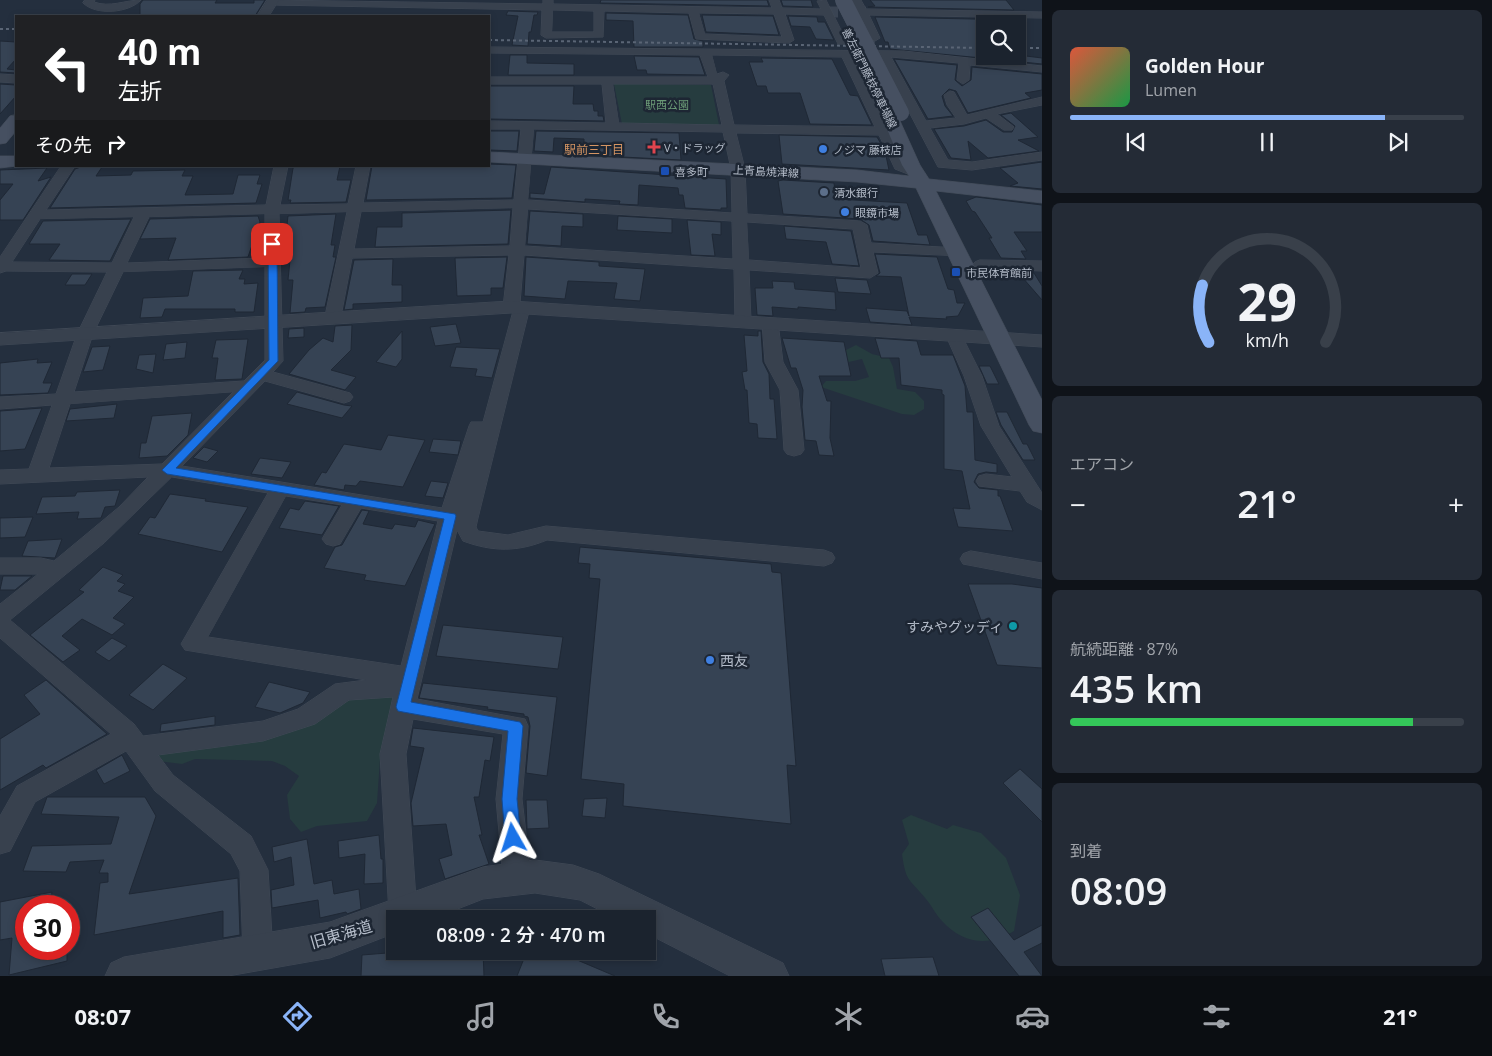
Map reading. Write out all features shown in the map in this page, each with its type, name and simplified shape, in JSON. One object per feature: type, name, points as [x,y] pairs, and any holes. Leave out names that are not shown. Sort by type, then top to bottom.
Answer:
[{"type":"main road","name":"善左衛門藤枝停車場線","points":[[843,0],[927,181],[958,253],[1009,339],[1042,388]]},
{"type":"main road","name":"善左衛門藤枝停車場線","points":[[829,6],[927,165],[927,181],[980,265],[1042,425]]},
{"type":"main road","points":[[0,138],[15,121]]},
{"type":"main road","name":"上青島焼津線","points":[[490,157],[738,169],[927,181],[1042,197]]},
{"type":"main road","points":[[0,162],[15,161]]},
{"type":"street","points":[[90,0],[88,3],[92,5],[118,7],[130,4],[136,0]]},
{"type":"street","points":[[821,0],[829,6],[844,48],[900,166],[927,181]]},
{"type":"street","points":[[856,0],[874,38]]},
{"type":"street","points":[[889,0],[896,13]]},
{"type":"street","points":[[264,15],[273,1],[547,4],[599,8],[693,10],[728,5],[829,6]]},
{"type":"street","points":[[330,15],[337,2]]},
{"type":"street","points":[[547,4],[546,35],[599,35],[599,8]]},
{"type":"street","points":[[693,10],[700,37],[789,40],[775,5]]},
{"type":"street","points":[[866,12],[1042,15]]},
{"type":"street","points":[[490,50],[720,52],[844,48],[884,54],[965,60],[1042,69]]},
{"type":"street","points":[[705,52],[712,75],[718,81],[738,169],[738,216],[743,321]]},
{"type":"street","points":[[490,80],[718,81],[723,78],[720,52]]},
{"type":"street","points":[[884,54],[943,164],[972,166],[1042,156]]},
{"type":"street","points":[[963,80],[965,60]]},
{"type":"street","points":[[0,78],[15,79]]},
{"type":"street","points":[[607,81],[614,125]]},
{"type":"street","points":[[950,95],[953,105],[964,120]]},
{"type":"street","points":[[922,125],[943,126],[987,113],[1042,101]]},
{"type":"street","points":[[987,113],[1008,127]]},
{"type":"street","points":[[490,125],[614,125],[883,131]]},
{"type":"street","points":[[528,125],[517,250],[517,307],[466,527],[470,536],[482,540],[520,543],[546,534],[824,558]]},
{"type":"street","points":[[0,267],[67,167]]},
{"type":"street","points":[[0,616],[119,519],[274,361],[272,210],[281,167]]},
{"type":"street","points":[[333,316],[353,208],[363,167]]},
{"type":"street","points":[[36,215],[521,204],[738,216],[860,225],[870,273],[517,250],[345,254]]},
{"type":"street","points":[[37,475],[85,334],[144,212]]},
{"type":"street","points":[[864,247],[958,253]]},
{"type":"street","points":[[0,267],[117,268],[272,262]]},
{"type":"street","points":[[980,265],[1042,266]]},
{"type":"street","points":[[0,339],[333,316],[517,307],[1042,341]]},
{"type":"street","points":[[770,323],[774,362],[790,390],[794,450]]},
{"type":"street","points":[[954,336],[973,376],[990,426],[1034,496],[1042,503]]},
{"type":"street","points":[[0,403],[62,399],[255,380],[344,397]]},
{"type":"street","points":[[403,910],[393,754],[450,516],[480,420]]},
{"type":"street","points":[[0,477],[167,470],[354,502],[450,516]]},
{"type":"street","points":[[986,481],[1027,485]]},
{"type":"street","points":[[280,489],[193,644],[407,690],[516,726],[509,799],[517,877]]},
{"type":"street","points":[[333,539],[354,502]]},
{"type":"street","points":[[971,559],[1042,571]]},
{"type":"street","points":[[0,566],[41,566],[57,570]]},
{"type":"street","points":[[0,625],[125,731],[164,783],[241,846],[254,870],[258,953]]},
{"type":"street","points":[[0,842],[26,794],[133,742],[263,731],[306,717],[344,691],[407,690]]},
{"type":"street","name":"旧東海道","points":[[413,910],[484,883],[517,877],[559,877],[587,886],[770,976]]},
{"type":"street","name":"旧東海道","points":[[124,976],[330,940],[386,920]]},
{"type":"green space","name":"駅西公園","points":[[614,84],[711,85],[719,125],[622,124]]},
{"type":"green space","points":[[856,345],[872,354],[889,358],[893,367],[897,389],[915,392],[924,401],[924,409],[914,415],[902,414],[821,387],[826,381],[855,381],[869,377],[862,359],[831,366],[838,354]]},
{"type":"green space","points":[[353,694],[399,696],[380,759],[377,803],[367,821],[317,826],[301,832],[290,819],[287,795],[299,776],[285,766],[272,761],[195,759],[182,764],[158,761],[153,748],[241,733]]},
{"type":"green space","points":[[911,815],[947,829],[953,825],[981,833],[1006,858],[1020,895],[1014,931],[995,939],[976,941],[959,935],[940,919],[909,879],[905,870],[902,854],[909,844],[902,820]]},
{"type":"building","points":[[143,0],[217,0],[215,3],[254,3],[254,0],[265,0],[256,15],[140,15],[140,4]]},
{"type":"building","points":[[601,0],[767,0],[769,6],[600,3]]},
{"type":"building","points":[[781,0],[811,0],[813,7],[783,6]]},
{"type":"building","points":[[870,0],[1006,0],[1014,10],[868,7],[875,6]]},
{"type":"building","points":[[508,11],[538,12],[537,15],[534,15],[531,32],[529,32],[528,46],[512,45],[518,16],[506,15]]},
{"type":"building","points":[[606,13],[688,15],[694,39],[703,41],[703,47],[634,47],[633,21],[606,20]]},
{"type":"building","points":[[702,15],[773,16],[779,35],[706,32]]},
{"type":"building","points":[[788,16],[817,17],[818,22],[825,22],[834,40],[816,39],[810,27],[791,26]]},
{"type":"building","points":[[875,17],[976,19],[976,57],[890,49],[888,42],[885,42]]},
{"type":"building","points":[[0,41],[15,42],[15,60],[7,69],[15,70],[15,73],[0,72]]},
{"type":"building","points":[[510,55],[527,55],[527,63],[574,64],[574,75],[508,75]]},
{"type":"building","points":[[634,56],[699,57],[705,75],[647,74],[646,70],[637,70]]},
{"type":"building","points":[[1026,56],[1042,58],[1042,64],[1026,62]]},
{"type":"building","points":[[761,58],[832,59],[850,95],[858,96],[872,125],[810,124],[800,93],[768,93],[766,86],[757,86],[749,62],[763,62]]},
{"type":"building","points":[[894,59],[957,65],[955,80],[962,86],[971,80],[972,67],[1042,74],[1042,90],[1025,93],[1031,98],[968,113],[956,91],[949,89],[942,96],[945,106],[953,116],[928,119]]},
{"type":"building","points":[[0,84],[15,85],[15,97],[0,114]]},
{"type":"building","points":[[490,86],[574,86],[573,104],[593,104],[594,111],[598,111],[598,116],[603,116],[604,121],[490,119]]},
{"type":"building","points":[[1011,113],[1038,137],[1018,140],[1039,151],[988,158],[968,141],[971,160],[951,158],[934,129],[964,126],[986,120],[1003,132],[1012,132],[1015,126],[1001,115]]},
{"type":"building","points":[[490,131],[519,131],[517,151],[490,150]]},
{"type":"building","points":[[536,131],[679,133],[681,160],[584,155],[584,139],[554,138],[553,152],[534,151]]},
{"type":"building","points":[[779,135],[877,137],[885,151],[889,170],[782,164]]},
{"type":"building","points":[[1042,162],[1042,189],[1010,186],[1018,183],[1000,168]]},
{"type":"building","points":[[490,164],[516,165],[512,198],[366,200],[372,167],[490,167]]},
{"type":"building","points":[[81,167],[102,167],[96,176],[131,175],[133,171],[185,170],[182,176],[193,176],[185,195],[233,194],[238,175],[260,175],[257,184],[262,184],[256,203],[50,208],[75,169]]},
{"type":"building","points":[[340,167],[337,180],[351,180],[346,202],[290,203],[291,200],[288,200],[293,168]]},
{"type":"building","points":[[551,167],[726,179],[727,208],[721,208],[721,210],[685,208],[683,195],[679,195],[678,188],[639,185],[638,205],[619,204],[620,201],[585,199],[585,202],[530,198],[530,193],[544,194]]},
{"type":"building","points":[[47,168],[38,181],[51,177],[23,220],[0,220],[0,200],[13,184],[0,184],[0,170]]},
{"type":"building","points":[[778,181],[834,183],[836,199],[907,203],[918,235],[927,235],[930,245],[873,241],[869,225],[860,219],[783,214]]},
{"type":"building","points":[[976,197],[1042,205],[1042,232],[1014,232],[1027,251],[1021,251],[1026,259],[1001,258],[989,238],[992,238],[966,201]]},
{"type":"building","points":[[511,210],[508,244],[375,247],[377,227],[402,227],[402,213]]},
{"type":"building","points":[[530,211],[583,214],[583,227],[562,226],[561,246],[527,244]]},
{"type":"building","points":[[336,214],[331,245],[335,245],[333,257],[336,257],[325,307],[306,308],[305,312],[290,313],[293,280],[288,280],[292,241],[285,241],[288,216]]},
{"type":"building","points":[[258,216],[260,222],[248,257],[168,260],[176,238],[140,239],[150,219]]},
{"type":"building","points":[[618,216],[672,219],[672,233],[617,230]]},
{"type":"building","points":[[131,219],[110,261],[49,260],[60,244],[29,244],[43,221]]},
{"type":"building","points":[[687,220],[721,222],[721,235],[712,234],[715,256],[691,255]]},
{"type":"building","points":[[784,226],[851,231],[859,266],[832,264],[826,242],[786,239]]},
{"type":"building","points":[[875,254],[937,257],[948,289],[954,290],[957,303],[965,303],[958,316],[946,317],[947,319],[909,317],[912,325],[870,322],[866,308],[907,311],[909,316],[901,277],[876,276],[880,273]]},
{"type":"building","points":[[507,257],[503,288],[491,288],[491,295],[457,296],[455,258]]},
{"type":"building","points":[[526,257],[599,262],[599,266],[645,269],[640,301],[614,299],[617,283],[568,281],[565,299],[524,296]]},
{"type":"building","points":[[393,259],[392,285],[402,285],[402,302],[353,304],[353,309],[344,310],[354,260]]},
{"type":"building","points":[[243,270],[239,279],[245,279],[244,284],[258,283],[254,312],[235,312],[235,309],[165,309],[162,317],[140,318],[143,298],[188,296],[193,271]]},
{"type":"building","points":[[1009,271],[1034,273],[1042,286],[1042,300],[1022,277],[1012,277]]},
{"type":"building","points":[[72,274],[92,274],[85,285],[65,285]]},
{"type":"building","points":[[835,278],[867,280],[871,294],[838,292]]},
{"type":"building","points":[[772,281],[794,282],[795,289],[835,292],[836,310],[772,307],[773,316],[757,315],[755,288],[773,288]]},
{"type":"building","points":[[456,324],[461,343],[435,346],[430,327]]},
{"type":"building","points":[[352,325],[351,350],[331,370],[356,377],[345,390],[289,374],[309,350],[323,338],[333,342],[335,326]]},
{"type":"building","points":[[304,328],[304,337],[288,338],[289,329]]},
{"type":"building","points":[[402,331],[402,359],[396,367],[376,362]]},
{"type":"building","points":[[758,331],[761,331],[763,362],[769,374],[770,399],[774,399],[777,439],[758,438],[757,424],[749,423],[747,390],[745,390],[742,372],[747,371],[744,335],[758,336]]},
{"type":"building","points":[[782,338],[844,342],[851,376],[819,376],[827,401],[831,401],[830,438],[834,456],[819,455],[816,441],[805,440],[802,407],[803,390],[796,368],[791,368]]},
{"type":"building","points":[[875,338],[917,341],[921,355],[953,355],[965,386],[967,412],[973,412],[975,460],[997,464],[997,473],[986,472],[978,474],[974,482],[979,488],[998,490],[998,496],[1000,496],[1013,531],[958,527],[953,508],[970,509],[962,471],[944,469],[944,395],[942,390],[901,385],[899,358],[881,358]]},
{"type":"building","points":[[248,339],[242,379],[215,380],[218,358],[212,358],[216,340]]},
{"type":"building","points":[[187,342],[185,358],[163,360],[166,344]]},
{"type":"building","points":[[110,346],[103,370],[83,372],[92,347]]},
{"type":"building","points":[[456,347],[500,349],[492,378],[475,376],[477,369],[450,367]]},
{"type":"building","points":[[156,354],[153,373],[136,369],[139,355]]},
{"type":"building","points":[[38,359],[37,363],[52,362],[43,383],[52,383],[48,393],[0,395],[0,363]]},
{"type":"building","points":[[979,366],[990,366],[999,384],[987,384]]},
{"type":"building","points":[[297,392],[352,406],[342,418],[287,404]]},
{"type":"building","points":[[117,404],[114,418],[66,421],[70,409]]},
{"type":"building","points":[[42,408],[25,449],[0,451],[0,411]]},
{"type":"building","points":[[996,412],[1007,412],[1023,444],[1027,444],[1035,460],[1023,460],[1001,425]]},
{"type":"building","points":[[192,413],[188,435],[167,456],[139,458],[141,443],[146,443],[152,416]]},
{"type":"building","points":[[388,435],[425,440],[403,487],[360,481],[356,486],[345,485],[344,490],[314,485],[322,472],[326,473],[344,444],[381,450]]},
{"type":"building","points":[[433,439],[461,441],[458,455],[429,452]]},
{"type":"building","points":[[204,447],[218,451],[207,462],[193,458]]},
{"type":"building","points":[[260,458],[291,462],[282,478],[251,474]]},
{"type":"building","points":[[431,481],[448,483],[443,498],[425,496]]},
{"type":"building","points":[[120,490],[115,506],[105,507],[101,518],[77,519],[79,512],[36,514],[42,497],[75,496],[77,492]]},
{"type":"building","points":[[170,494],[248,507],[222,552],[138,534],[150,517],[155,518]]},
{"type":"building","points":[[305,501],[339,506],[322,535],[279,528],[290,508],[299,510]]},
{"type":"building","points":[[362,510],[369,511],[363,524],[392,529],[395,524],[415,527],[418,520],[435,524],[405,586],[364,580],[366,575],[324,568],[335,547],[342,545]]},
{"type":"building","points":[[33,517],[25,537],[0,538],[0,518]]},
{"type":"building","points":[[62,539],[55,558],[22,556],[28,541]]},
{"type":"building","points":[[580,547],[771,564],[772,572],[781,573],[796,766],[787,765],[791,824],[623,806],[624,784],[581,779],[600,579],[589,578],[590,564],[578,563]]},
{"type":"building","points":[[103,567],[123,575],[117,581],[125,584],[118,591],[134,597],[113,618],[125,624],[112,635],[82,619],[62,636],[80,650],[63,662],[30,635],[84,592],[79,590]]},
{"type":"building","points":[[3,576],[32,576],[15,590],[0,590]]},
{"type":"building","name":"すみやグッディ","points":[[968,584],[1012,584],[1042,588],[1042,668],[997,665]]},
{"type":"building","points":[[443,625],[563,637],[558,669],[436,656]]},
{"type":"building","points":[[112,638],[127,646],[109,661],[95,652]]},
{"type":"building","points":[[163,664],[187,678],[153,710],[129,695]]},
{"type":"building","points":[[46,680],[107,734],[46,768],[43,765],[0,790],[0,739],[40,714],[24,695]]},
{"type":"building","points":[[269,682],[310,692],[303,703],[280,713],[255,707]]},
{"type":"building","points":[[423,683],[557,697],[547,776],[526,773],[530,726],[528,717],[524,716],[524,714],[419,698]]},
{"type":"building","points":[[215,716],[215,725],[160,732],[161,724]]},
{"type":"building","points":[[413,728],[494,737],[490,761],[485,760],[479,797],[474,797],[482,835],[479,835],[489,864],[445,879],[439,859],[452,855],[446,824],[413,826],[411,803],[424,748],[410,746]]},
{"type":"building","points":[[122,755],[130,771],[104,784],[96,770]]},
{"type":"building","points":[[1020,769],[1042,789],[1042,822],[1003,783]]},
{"type":"building","points":[[47,797],[145,797],[156,816],[129,894],[238,878],[240,935],[223,938],[223,911],[94,935],[100,883],[108,882],[108,873],[99,873],[104,860],[70,862],[66,872],[23,871],[32,846],[111,844],[119,817],[41,814]]},
{"type":"building","points":[[607,798],[605,818],[582,816],[584,799]]},
{"type":"building","points":[[526,800],[547,800],[549,828],[527,829]]},
{"type":"building","points":[[379,835],[381,859],[383,859],[383,883],[364,884],[365,854],[339,858],[338,841]]},
{"type":"building","points":[[307,839],[314,884],[332,880],[334,894],[359,889],[361,909],[347,914],[346,912],[320,918],[318,900],[272,908],[271,890],[294,885],[291,857],[274,862],[272,847]]},
{"type":"building","points":[[52,892],[52,895],[36,895]]},
{"type":"building","points":[[15,899],[15,960],[67,961],[9,975],[12,938],[0,940],[0,902]]},
{"type":"building","points":[[988,908],[1014,940],[1042,925],[1042,943],[1024,952],[1042,976],[1019,976],[971,917]]},
{"type":"building","points":[[386,953],[386,960],[483,960],[484,976],[361,976],[362,955]]},
{"type":"building","points":[[933,957],[939,976],[885,976],[881,959]]},
{"type":"building","points":[[523,960],[577,960],[615,976],[517,976]]},
{"type":"tunnel","points":[[827,12],[866,12]]},
{"type":"tunnel","points":[[839,37],[875,38]]},
{"type":"railway","points":[[0,29],[15,29]]},
{"type":"railway","points":[[490,40],[976,48]]},
{"type":"railway","points":[[1026,48],[1042,48]]},
{"type":"place","name":"V・ドラッグ","points":[[654,147]]},
{"type":"place","name":"ノジマ 藤枝店","points":[[823,149]]},
{"type":"place","name":"喜多町","points":[[665,171]]},
{"type":"place","name":"清水銀行","points":[[824,192]]},
{"type":"place","name":"眼鏡市場","points":[[845,212]]},
{"type":"place","name":"市民体育館前","points":[[956,272]]},
{"type":"place","name":"すみやグッディ","points":[[1013,626]]},
{"type":"place","name":"西友","points":[[710,660]]},
{"type":"district","name":"駅前三丁目","points":[[594,149]]},
{"type":"route","points":[[272,244],[274,361],[167,470],[354,502],[450,516],[403,707],[516,726],[509,799],[513,838]]}]
